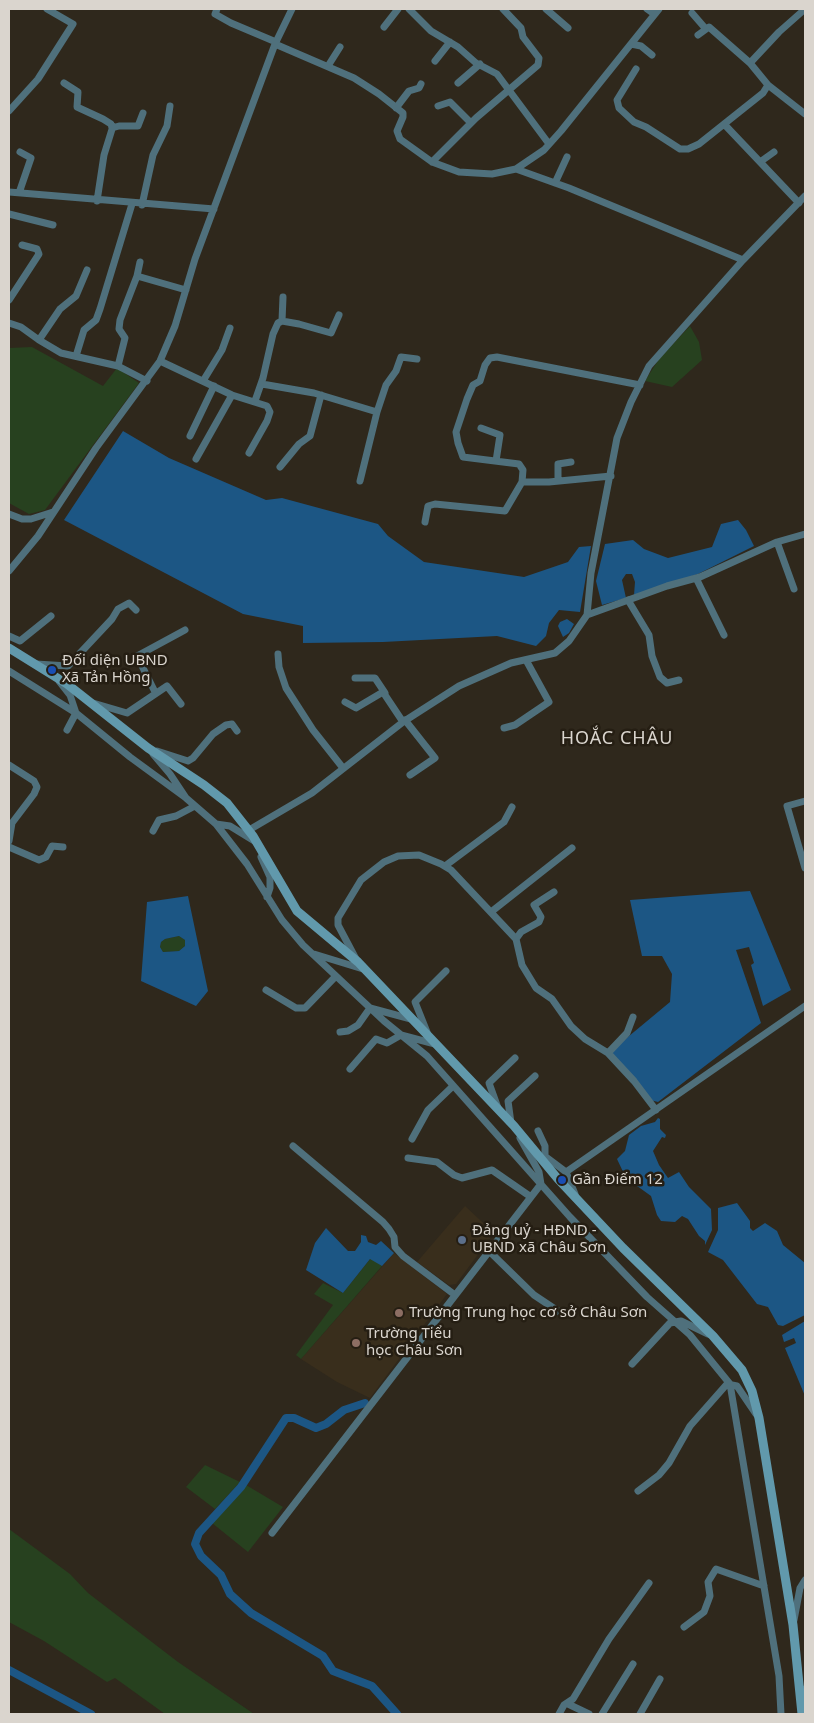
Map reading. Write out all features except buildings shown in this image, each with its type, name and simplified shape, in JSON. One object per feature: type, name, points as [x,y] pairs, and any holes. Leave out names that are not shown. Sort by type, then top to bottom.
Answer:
[{"type":"main road","points":[[9,648],[54,675],[148,748],[226,803],[249,830],[297,911],[360,965],[513,1125],[576,1198],[623,1248],[713,1336],[742,1370],[752,1391],[759,1418],[793,1625],[802,1712]]},
{"type":"street","points":[[9,111],[38,79],[73,24],[47,9]]},
{"type":"street","points":[[217,9],[216,14],[231,23],[366,84],[403,115],[397,131],[400,139],[432,162],[466,174],[492,174],[516,169],[532,159],[549,144],[657,12],[648,9]]},
{"type":"street","points":[[9,571],[38,536],[96,448],[160,361],[175,326],[195,259],[275,43],[292,9]]},
{"type":"street","points":[[384,27],[398,9]]},
{"type":"street","points":[[409,9],[423,25],[497,74],[549,144]]},
{"type":"street","points":[[432,162],[471,123],[533,71],[539,60],[523,37],[521,28],[503,9]]},
{"type":"street","points":[[546,9],[568,28]]},
{"type":"street","points":[[750,63],[779,32],[805,9]]},
{"type":"street","points":[[692,13],[705,28],[709,27],[750,63],[768,85],[805,114]]},
{"type":"street","points":[[698,35],[705,28]]},
{"type":"street","points":[[435,62],[450,42]]},
{"type":"street","points":[[631,44],[641,46],[652,55]]},
{"type":"street","points":[[328,66],[340,48]]},
{"type":"street","points":[[458,83],[480,64]]},
{"type":"street","points":[[636,69],[617,100],[619,108],[634,122],[646,127],[680,149],[688,149],[699,144],[763,93],[768,85]]},
{"type":"street","points":[[64,83],[78,92],[77,107],[103,119],[113,126],[138,126],[144,113]]},
{"type":"street","points":[[396,108],[409,91],[420,88],[421,84]]},
{"type":"street","points":[[438,106],[450,102],[471,123]]},
{"type":"street","points":[[142,204],[153,155],[167,126],[170,106]]},
{"type":"street","points":[[724,124],[798,203]]},
{"type":"street","points":[[97,201],[104,155],[113,126]]},
{"type":"street","points":[[19,193],[31,158],[20,152]]},
{"type":"street","points":[[760,162],[774,152]]},
{"type":"street","points":[[556,183],[567,158]]},
{"type":"street","points":[[516,169],[556,183],[743,260]]},
{"type":"street","points":[[9,192],[132,204],[214,209]]},
{"type":"street","points":[[249,830],[312,794],[404,721],[458,686],[484,673],[555,653],[569,641],[587,615],[591,574],[617,438],[649,366],[743,260],[805,196]]},
{"type":"street","points":[[76,356],[84,330],[95,320],[100,309],[132,204]]},
{"type":"street","points":[[9,214],[53,225]]},
{"type":"street","points":[[9,300],[26,270],[34,264],[39,252],[37,249],[22,245]]},
{"type":"street","points":[[118,366],[125,338],[118,329],[120,316],[137,276],[140,262]]},
{"type":"street","points":[[39,340],[60,309],[76,296],[87,270]]},
{"type":"street","points":[[137,276],[186,290]]},
{"type":"street","points":[[255,401],[262,384],[274,328],[282,321],[283,297]]},
{"type":"street","points":[[282,321],[331,333],[339,315]]},
{"type":"street","points":[[9,323],[21,328],[58,352],[118,366],[147,381]]},
{"type":"street","points":[[203,381],[222,349],[230,328]]},
{"type":"street","points":[[360,481],[377,412],[386,385],[396,371],[400,358],[404,356],[417,359]]},
{"type":"street","points":[[425,522],[428,506],[435,504],[506,511],[522,482],[523,470],[519,464],[462,456],[456,435],[468,397],[475,383],[480,382],[485,365],[490,358],[505,358],[640,385]]},
{"type":"street","points":[[160,361],[232,395],[265,405],[270,413],[265,427],[249,453]]},
{"type":"street","points":[[262,384],[321,395],[377,412]]},
{"type":"street","points":[[190,436],[214,386]]},
{"type":"street","points":[[196,459],[232,395]]},
{"type":"street","points":[[280,467],[300,444],[310,436],[321,395]]},
{"type":"street","points":[[481,428],[500,435],[496,461]]},
{"type":"street","points":[[558,481],[558,464],[571,462]]},
{"type":"street","points":[[522,482],[611,476]]},
{"type":"street","points":[[9,514],[22,519],[31,519],[54,511]]},
{"type":"street","points":[[587,615],[696,578],[777,542],[805,534]]},
{"type":"street","points":[[777,542],[794,589]]},
{"type":"street","points":[[696,578],[724,635]]},
{"type":"street","points":[[628,600],[646,626],[652,656],[660,677],[667,683],[679,680]]},
{"type":"street","points":[[33,664],[68,666],[112,619],[118,609],[129,603],[136,610]]},
{"type":"street","points":[[9,636],[20,641],[51,616]]},
{"type":"street","points":[[155,692],[137,656],[185,630]]},
{"type":"street","points":[[278,654],[279,667],[286,688],[313,730],[343,768]]},
{"type":"street","points":[[504,728],[515,725],[549,702],[526,660]]},
{"type":"street","points":[[9,671],[76,713],[130,757],[186,798],[216,824],[247,864],[282,920],[311,953],[370,1008],[427,1056],[609,1259],[690,1335],[730,1384],[779,1676],[781,1714]]},
{"type":"street","points":[[54,675],[70,695],[76,713],[67,730]]},
{"type":"street","points":[[355,678],[375,678],[404,721],[435,758],[410,775]]},
{"type":"street","points":[[91,703],[126,713],[155,692],[167,686],[181,704]]},
{"type":"street","points":[[345,702],[356,708],[379,693],[385,694]]},
{"type":"street","points":[[148,748],[188,761],[193,758],[213,734],[226,725],[232,724],[237,731]]},
{"type":"street","points":[[148,748],[170,774],[186,798]]},
{"type":"street","points":[[9,765],[34,781],[37,787],[34,794],[12,823],[9,840]]},
{"type":"street","points":[[805,801],[787,806],[805,868]]},
{"type":"street","points":[[153,830],[159,820],[176,816],[195,806]]},
{"type":"street","points":[[445,866],[504,822],[512,807]]},
{"type":"street","points":[[216,824],[230,826],[258,845],[270,877],[270,888],[267,897]]},
{"type":"street","points":[[9,847],[40,860],[46,857],[52,846],[63,847]]},
{"type":"street","points":[[491,912],[572,848]]},
{"type":"street","points":[[360,965],[341,932],[338,918],[361,880],[368,877],[384,862],[398,856],[419,855],[445,866],[516,940],[522,965],[536,988],[552,999],[571,1026],[585,1039],[608,1053],[634,1081],[656,1110]]},
{"type":"street","points":[[516,940],[521,932],[539,922],[541,917],[534,904],[554,892]]},
{"type":"street","points":[[311,953],[360,965]]},
{"type":"street","points":[[433,1041],[418,1013],[415,1002],[446,971]]},
{"type":"street","points":[[266,990],[296,1008],[305,1008],[336,976]]},
{"type":"street","points":[[566,1172],[805,1006]]},
{"type":"street","points":[[370,1008],[411,1019]]},
{"type":"street","points":[[340,1032],[348,1031],[358,1025],[370,1008]]},
{"type":"street","points":[[608,1053],[627,1033],[633,1017]]},
{"type":"street","points":[[350,1069],[374,1039],[378,1038],[387,1044],[401,1035],[433,1041]]},
{"type":"street","points":[[499,1110],[489,1082],[515,1058]]},
{"type":"street","points":[[272,1534],[540,1184],[539,1172],[513,1125],[508,1101],[535,1076]]},
{"type":"street","points":[[412,1139],[428,1110],[453,1086]]},
{"type":"street","points":[[538,1131],[545,1146],[545,1160],[566,1172],[576,1198]]},
{"type":"street","points":[[293,1146],[383,1222],[394,1237],[396,1247],[403,1256],[455,1295]]},
{"type":"street","points":[[408,1158],[437,1162],[454,1175],[462,1178],[492,1170],[531,1197]]},
{"type":"street","points":[[488,1252],[534,1295],[564,1315]]},
{"type":"street","points":[[632,1364],[668,1324],[680,1321],[713,1336]]},
{"type":"street","points":[[638,1491],[659,1475],[669,1463],[690,1426],[725,1386],[730,1384],[736,1386],[759,1418]]},
{"type":"street","points":[[684,1627],[704,1612],[710,1596],[708,1582],[716,1569],[764,1586]]},
{"type":"street","points":[[793,1625],[800,1588],[805,1580]]},
{"type":"street","points":[[559,1714],[564,1705],[568,1704],[609,1638],[649,1583]]},
{"type":"street","points":[[602,1714],[633,1664]]},
{"type":"street","points":[[640,1714],[660,1679]]},
{"type":"street","points":[[802,1712],[805,1689]]},
{"type":"street","points":[[568,1704],[589,1714]]},
{"type":"shaded area","name":"Đảng uỷ - HĐND - UBND xã Châu Sơn","points":[[465,1206],[494,1233],[456,1284],[449,1285],[417,1262]]},
{"type":"shaded area","points":[[394,1253],[447,1294],[370,1398],[337,1382],[301,1359]]},
{"type":"green space","points":[[690,326],[699,342],[702,360],[672,387],[645,381],[659,359]]},
{"type":"green space","points":[[32,347],[103,386],[117,368],[139,383],[45,510],[29,514],[9,503],[9,348]]},
{"type":"green space","points":[[179,936],[185,940],[185,946],[179,951],[163,952],[160,947],[161,942],[165,939]]},
{"type":"green space","points":[[371,1258],[382,1266],[301,1359],[296,1355],[333,1305],[314,1294],[323,1283],[343,1293]]},
{"type":"green space","points":[[205,1465],[240,1482],[215,1509],[186,1487]]},
{"type":"green space","points":[[246,1485],[283,1507],[248,1552],[212,1523]]},
{"type":"green space","points":[[9,1529],[70,1574],[88,1593],[178,1662],[254,1714],[165,1714],[115,1678],[107,1682],[44,1641],[9,1622]]},
{"type":"water","points":[[123,431],[169,458],[266,500],[282,498],[378,524],[388,536],[424,562],[524,577],[568,562],[579,547],[591,546],[580,612],[559,610],[549,623],[546,636],[536,646],[497,636],[383,642],[303,643],[303,626],[243,614],[64,520]]},
{"type":"water","points":[[738,520],[746,530],[754,546],[698,574],[634,595],[635,582],[632,574],[626,574],[622,580],[626,598],[602,605],[596,581],[605,544],[633,540],[644,549],[668,558],[712,547],[721,524]]},
{"type":"water","points":[[567,619],[574,624],[569,633],[563,637],[558,626],[560,622]]},
{"type":"water","points":[[750,891],[791,990],[763,1006],[751,965],[754,963],[749,947],[736,950],[761,1023],[658,1102],[650,1100],[610,1056],[611,1051],[670,1002],[672,974],[662,956],[642,956],[630,900]]},
{"type":"water","points":[[188,896],[208,991],[196,1006],[141,981],[147,902]],"holes":[[[179,936],[185,940],[185,946],[179,951],[163,952],[160,947],[161,942],[165,939]]]},
{"type":"water","points":[[658,1118],[660,1119],[660,1129],[666,1135],[665,1138],[662,1137],[653,1151],[659,1165],[668,1178],[679,1172],[689,1187],[711,1209],[712,1230],[705,1245],[705,1241],[699,1236],[688,1219],[682,1216],[675,1222],[661,1221],[651,1196],[626,1178],[617,1159],[625,1151],[629,1135],[641,1126],[655,1122]]},
{"type":"water","points":[[737,1203],[750,1221],[750,1228],[753,1231],[765,1223],[777,1231],[783,1245],[805,1263],[805,1315],[783,1326],[778,1325],[768,1307],[757,1304],[723,1260],[708,1252],[718,1230],[718,1208]]},
{"type":"water","points":[[326,1228],[348,1251],[355,1251],[361,1242],[361,1235],[366,1236],[368,1242],[376,1245],[381,1241],[394,1253],[382,1266],[370,1259],[343,1293],[306,1270],[315,1243]]},
{"type":"water","points":[[805,1321],[805,1396],[785,1348],[796,1343],[794,1338],[784,1342],[782,1335]]},
{"type":"waterway","points":[[365,1403],[344,1410],[326,1424],[316,1428],[294,1418],[286,1418],[241,1487],[199,1533],[195,1544],[201,1556],[221,1575],[230,1594],[251,1613],[323,1656],[333,1671],[372,1686],[397,1714]]},
{"type":"waterway","points":[[9,1670],[91,1714]]},
{"type":"place","name":"Đối diện UBND Xã Tản Hồng","points":[[52,670]]},
{"type":"place","name":"Gần Điếm 12","points":[[562,1180]]},
{"type":"place","name":"Đảng uỷ - HĐND - UBND xã Châu Sơn","points":[[462,1240]]},
{"type":"place","name":"Trường Trung học cơ sở Châu Sơn","points":[[399,1313]]},
{"type":"place","name":"Trường Tiểu học Châu Sơn","points":[[356,1343]]},
{"type":"district","name":"HOẮC CHÂU","points":[[617,739]]}]
